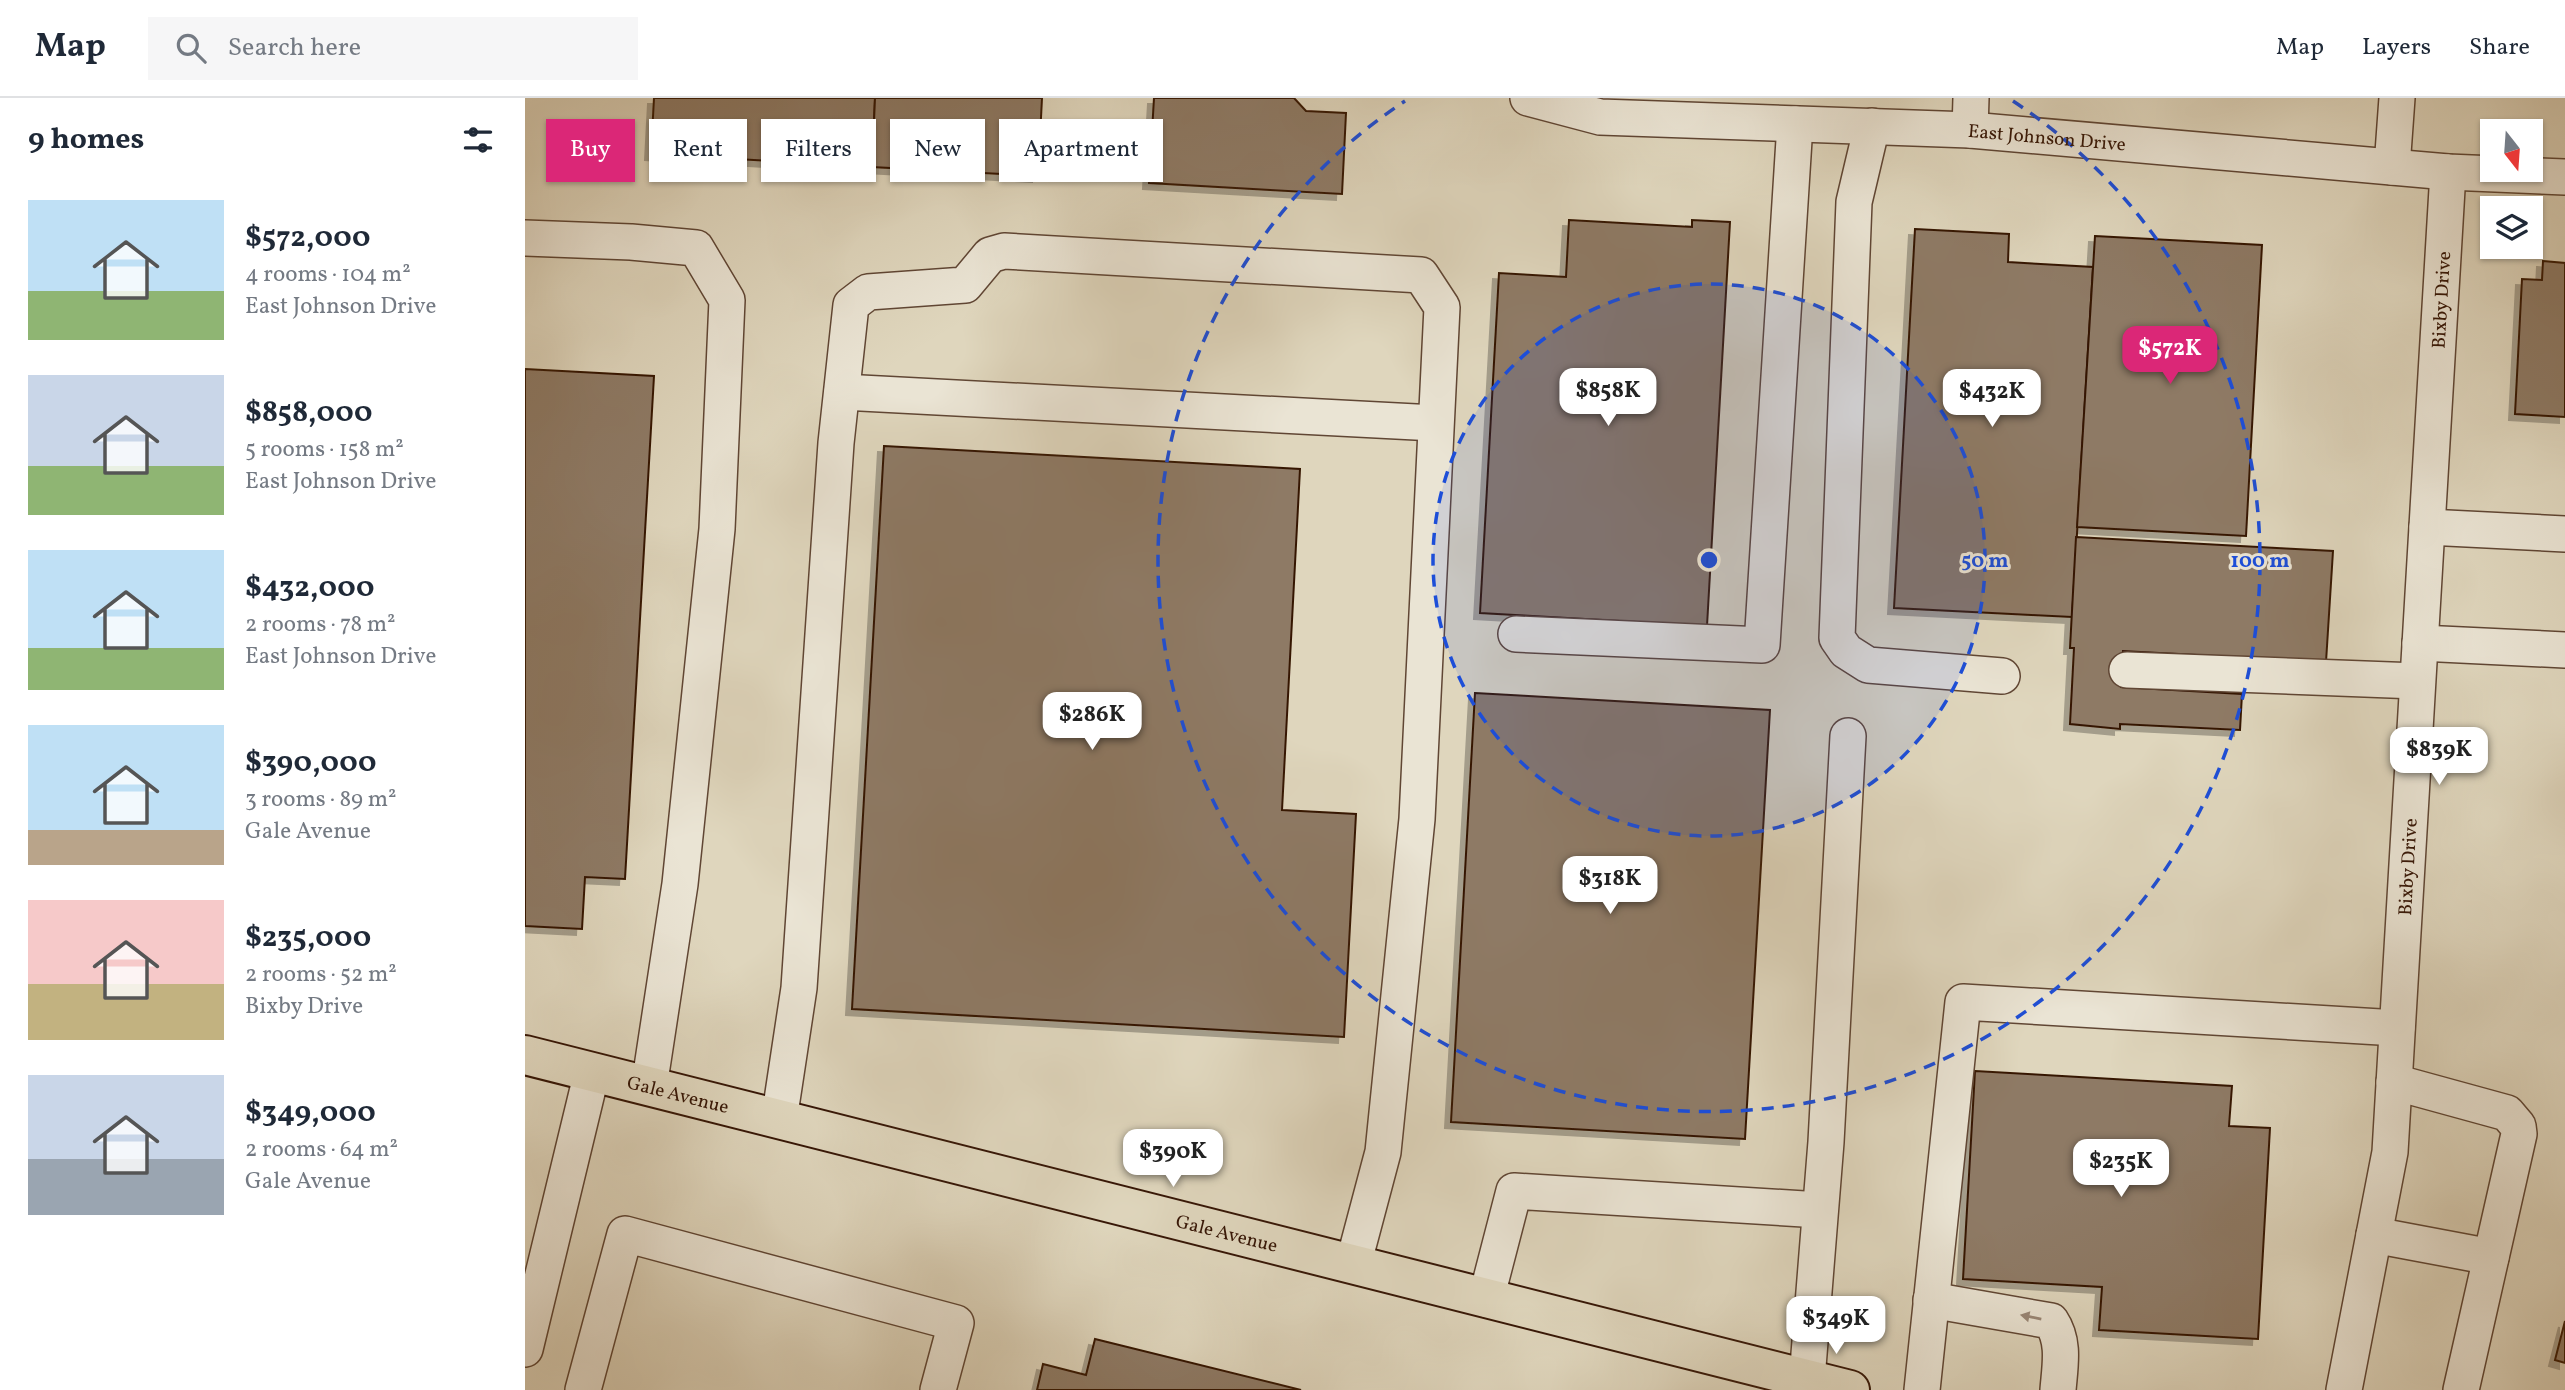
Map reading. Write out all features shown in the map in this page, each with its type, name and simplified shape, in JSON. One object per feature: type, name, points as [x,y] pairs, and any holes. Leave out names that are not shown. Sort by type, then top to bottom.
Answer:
[{"type":"main road","name":"Gale Avenue","points":[[525,1055],[1833,1387]]},
{"type":"street","name":"East Johnson Drive","points":[[1528,98],[1575,104],[1600,117],[1872,126],[1970,114],[2392,167],[2565,177]]},
{"type":"street","points":[[2392,167],[2397,98]]},
{"type":"street","points":[[1516,634],[1762,645],[1795,124]]},
{"type":"street","points":[[1872,126],[1854,202],[1837,638],[1846,651],[1868,665],[2002,676]]},
{"type":"street","name":"Bixby Drive","points":[[2344,1390],[2390,1152],[2448,172]]},
{"type":"street","points":[[525,237],[696,248],[727,300],[717,529],[680,884],[649,1087]]},
{"type":"street","points":[[779,1120],[799,988],[842,392],[851,305],[868,292],[965,285],[990,254],[1004,251],[1421,275],[1441,307],[1417,819],[1383,1152],[1353,1265]]},
{"type":"street","points":[[842,392],[1435,423]]},
{"type":"street","points":[[2427,527],[2565,534]]},
{"type":"street","points":[[2420,643],[2565,650]]},
{"type":"street","points":[[2127,670],[2417,681]]},
{"type":"street","points":[[1833,1387],[1820,1210],[1848,736]]},
{"type":"street","points":[[1921,1390],[1963,1002],[2397,1028]]},
{"type":"street","points":[[525,1349],[592,1072]]},
{"type":"street","points":[[2394,1082],[2507,1113],[2518,1126],[2519,1134],[2461,1390]]},
{"type":"street","points":[[1486,1298],[1514,1191],[1820,1210]]},
{"type":"street","points":[[583,1390],[625,1234],[956,1323],[938,1390]]},
{"type":"street","points":[[2374,1235],[2491,1257]]},
{"type":"street","points":[[1931,1300],[2051,1321],[2060,1334],[2058,1390]]},
{"type":"building","points":[[654,98],[875,98],[874,119],[761,119],[761,160],[747,160],[747,119],[653,119]]},
{"type":"building","points":[[875,98],[1042,98],[1041,119],[999,119],[999,174],[985,173],[985,119],[890,119],[890,168],[876,167]]},
{"type":"building","points":[[1154,98],[1294,98],[1306,111],[1346,113],[1342,194],[1149,183],[1163,182],[1163,119],[1153,119]]},
{"type":"building","points":[[1569,220],[1692,227],[1692,220],[1730,222],[1707,626],[1480,613],[1499,273],[1566,277]]},
{"type":"building","points":[[1915,229],[2009,234],[2008,262],[2093,267],[2072,617],[1894,608]]},
{"type":"building","points":[[2095,236],[2262,245],[2246,536],[2077,527]]},
{"type":"building","points":[[2543,261],[2565,263],[2565,417],[2515,414],[2522,279],[2542,280]]},
{"type":"building","points":[[525,369],[654,376],[625,879],[585,877],[582,929],[525,926]]},
{"type":"building","points":[[884,446],[1300,469],[1282,810],[1356,814],[1344,1037],[852,1009]]},
{"type":"building","points":[[2076,537],[2333,551],[2326,662],[2123,651],[2121,687],[2242,694],[2240,730],[2120,724],[2120,729],[2070,724],[2074,648],[2070,648]]},
{"type":"building","points":[[1475,693],[1770,710],[1745,1139],[1451,1122]]},
{"type":"building","points":[[1975,1071],[2232,1086],[2229,1126],[2270,1128],[2258,1339],[2099,1330],[2102,1287],[1963,1279]]},
{"type":"building","points":[[2565,1321],[2565,1363],[2555,1360]]},
{"type":"building","points":[[1095,1339],[1301,1390],[1037,1390],[1043,1364],[1086,1375]]}]
